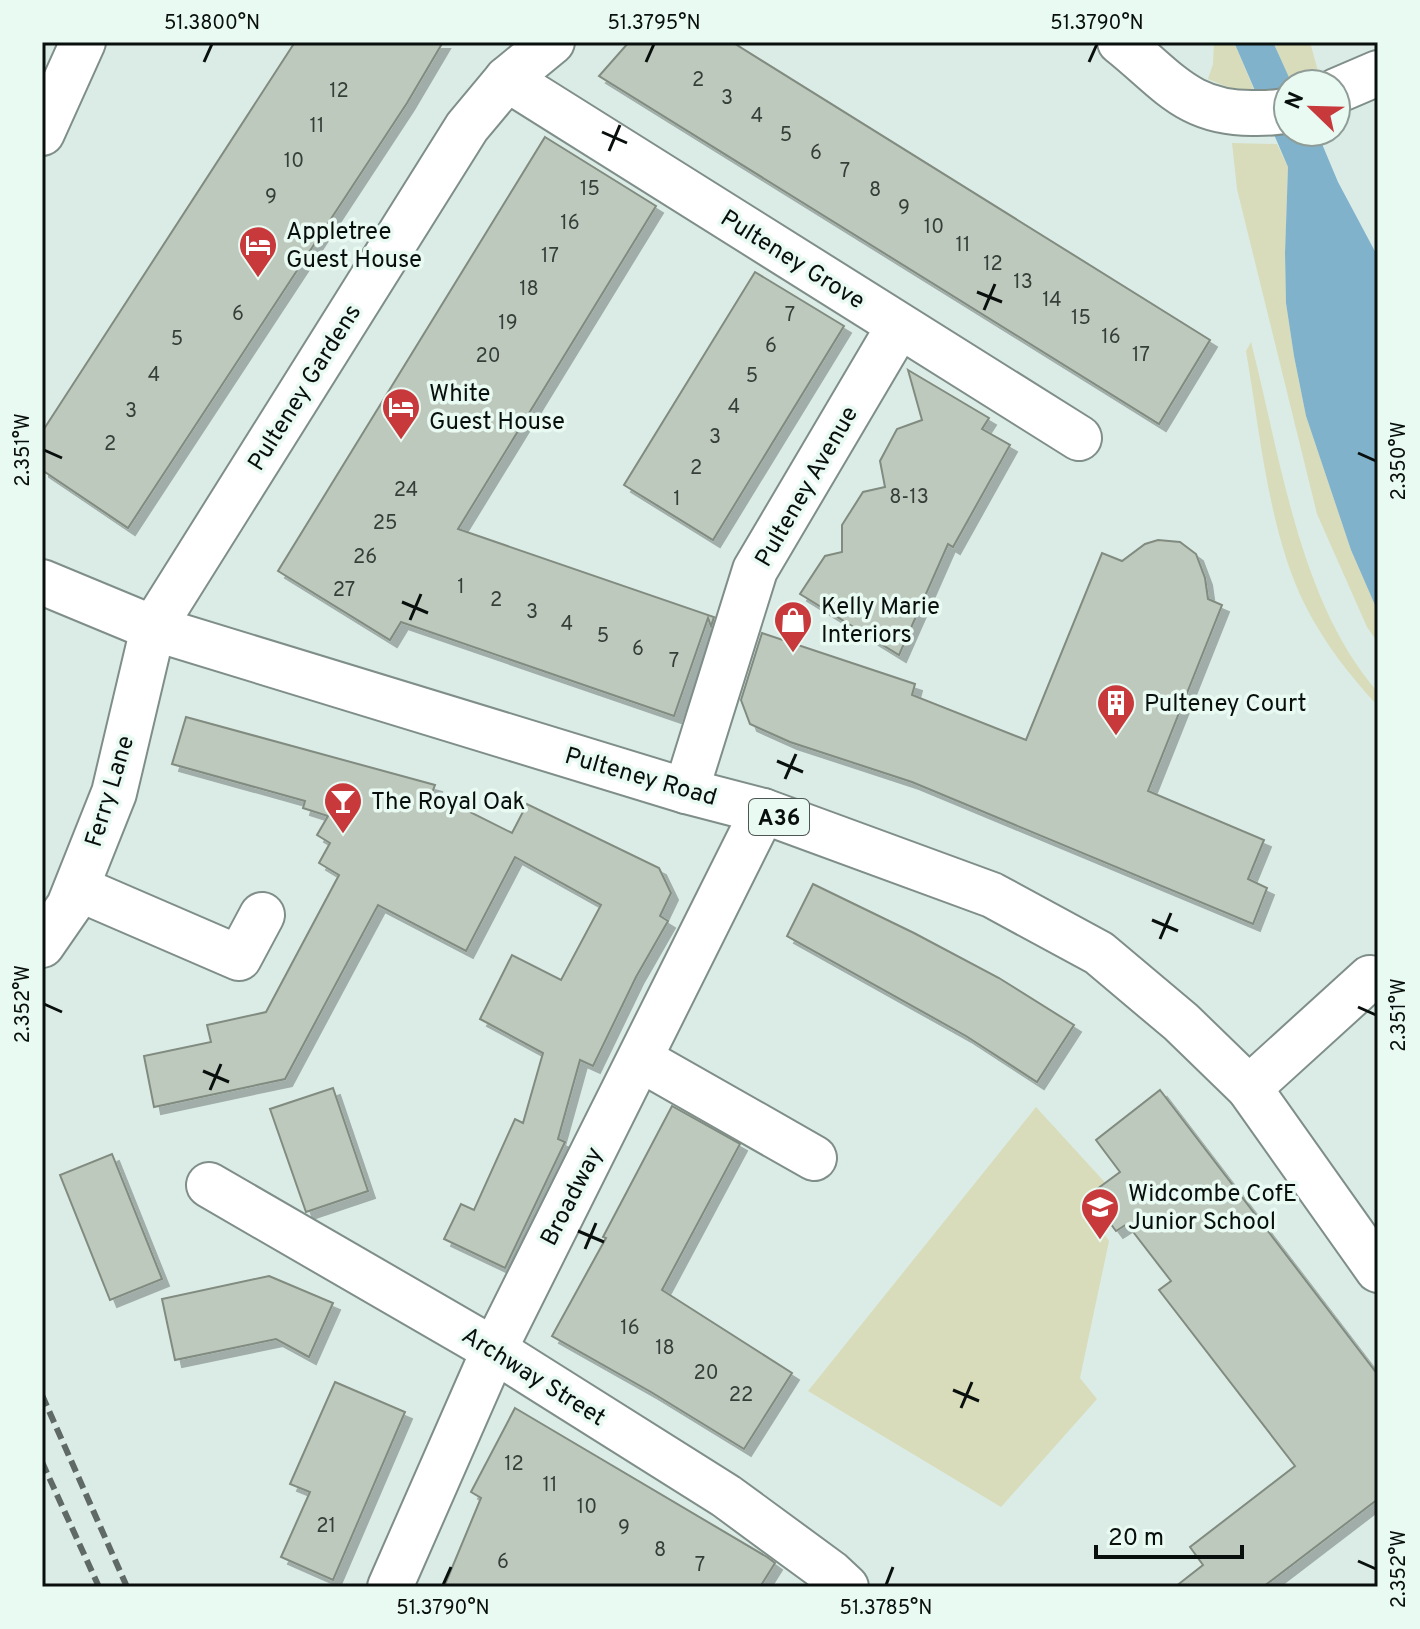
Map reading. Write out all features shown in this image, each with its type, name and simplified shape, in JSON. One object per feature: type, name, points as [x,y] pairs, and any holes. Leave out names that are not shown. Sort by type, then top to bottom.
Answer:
[{"type":"main road","points":[[44,122],[83,42]]},
{"type":"main road","name":"Pulteney Gardens","points":[[153,628],[467,127],[507,79],[552,42]]},
{"type":"main road","points":[[1120,42],[1180,93],[1206,108],[1241,113],[1272,112]]},
{"type":"main road","points":[[1352,84],[1378,73]]},
{"type":"main road","name":"Pulteney Grove","points":[[507,79],[1079,438]]},
{"type":"main road","name":"Pulteney Avenue","points":[[686,791],[755,570],[899,326]]},
{"type":"main road","name":"Pulteney Road","points":[[42,582],[153,628],[686,791],[763,811],[992,895],[1099,953],[1181,1022],[1249,1088],[1378,1270]]},
{"type":"main road","name":"Ferry Lane","points":[[42,945],[69,906],[114,793],[153,628]]},
{"type":"main road","name":"Broadway","points":[[390,1587],[494,1350],[763,811]]},
{"type":"main road","points":[[77,888],[239,958],[262,915]]},
{"type":"main road","points":[[1249,1088],[1370,978]]},
{"type":"main road","points":[[640,1059],[814,1158]]},
{"type":"main road","name":"Archway Street","points":[[209,1185],[494,1350],[726,1496],[832,1582]]},
{"type":"green space","points":[[1214,42],[1234,42],[1255,92],[1239,92],[1208,79],[1213,64]]},
{"type":"green space","points":[[1273,42],[1310,42],[1317,68],[1284,68]]},
{"type":"green space","points":[[1232,143],[1272,144],[1272,148],[1279,148],[1288,167],[1286,303],[1306,416],[1351,550],[1378,612],[1378,643],[1367,627],[1317,514],[1237,189]]},
{"type":"green space","points":[[1251,342],[1283,478],[1311,572],[1329,616],[1351,656],[1378,692],[1378,706],[1330,647],[1313,621],[1293,579],[1267,482],[1246,351]]},
{"type":"green space","points":[[1036,1107],[1111,1189],[1089,1212],[1109,1241],[1080,1378],[1097,1399],[1001,1507],[808,1391]]},
{"type":"water","points":[[1234,42],[1273,42],[1285,68],[1272,68],[1272,130]]},
{"type":"water","points":[[1280,148],[1324,148],[1378,257],[1378,612],[1351,550],[1306,416],[1286,303],[1288,167]]},
{"type":"building","points":[[295,42],[443,42],[407,103],[128,528],[42,470],[42,432]]},
{"type":"building","points":[[629,42],[732,42],[1210,340],[1159,424],[599,76]]},
{"type":"building","points":[[545,137],[656,206],[458,529],[714,617],[711,626],[708,618],[674,716],[401,622],[390,640],[278,571]]},
{"type":"building","points":[[755,272],[844,326],[713,540],[624,485]]},
{"type":"building","points":[[908,370],[989,418],[982,429],[1010,445],[953,547],[948,544],[899,655],[800,594],[825,556],[842,552],[842,525],[863,492],[885,487],[880,461],[897,429],[922,420]]},
{"type":"building","name":"Pulteney Court","points":[[1158,540],[1180,542],[1196,554],[1205,578],[1208,599],[1222,605],[1148,791],[1264,840],[1248,879],[1267,888],[1253,924],[912,782],[790,742],[750,724],[741,700],[762,633],[915,684],[912,695],[1026,740],[1102,553],[1122,561],[1145,544]]},
{"type":"building","points":[[186,717],[435,785],[432,793],[512,833],[527,804],[659,868],[671,893],[660,916],[668,921],[636,977],[593,1066],[580,1060],[558,1139],[565,1142],[505,1268],[444,1239],[461,1204],[474,1210],[515,1119],[523,1123],[543,1053],[480,1019],[512,955],[561,980],[601,905],[515,857],[466,951],[378,905],[285,1079],[154,1107],[144,1056],[211,1042],[207,1025],[266,1012],[339,875],[319,863],[330,843],[317,835],[328,816],[303,808],[305,801],[172,764]]},
{"type":"building","points":[[813,884],[999,978],[1074,1025],[1037,1082],[966,1036],[787,936]]},
{"type":"building","points":[[333,1088],[368,1191],[306,1212],[270,1109]]},
{"type":"building","points":[[1160,1090],[1378,1375],[1378,1499],[1263,1587],[1175,1587],[1203,1565],[1190,1547],[1295,1466],[1159,1290],[1171,1281],[1127,1224],[1116,1231],[1089,1195],[1120,1172],[1096,1140]]},
{"type":"building","points":[[672,1106],[740,1144],[662,1290],[792,1373],[744,1449],[552,1336],[606,1238],[603,1237]]},
{"type":"building","points":[[112,1154],[162,1279],[110,1300],[60,1175]]},
{"type":"building","points":[[269,1276],[333,1303],[309,1357],[276,1339],[175,1360],[162,1299]]},
{"type":"building","points":[[335,1382],[405,1412],[333,1580],[281,1557],[310,1492],[290,1484]]},
{"type":"building","points":[[515,1408],[767,1557],[775,1563],[760,1587],[444,1587],[481,1498],[471,1492]]},
{"type":"railway","points":[[42,1395],[127,1587]]},
{"type":"railway","points":[[42,1462],[99,1587]]},
{"type":"place","name":"Appletree Guest House","points":[[258,279]]},
{"type":"place","name":"White Guest House","points":[[401,441]]},
{"type":"place","name":"Kelly Marie Interiors","points":[[793,654]]},
{"type":"place","name":"Pulteney Court","points":[[1116,737]]},
{"type":"place","name":"The Royal Oak","points":[[343,835]]},
{"type":"place","name":"Widcombe CofE Junior School","points":[[1100,1241]]}]
